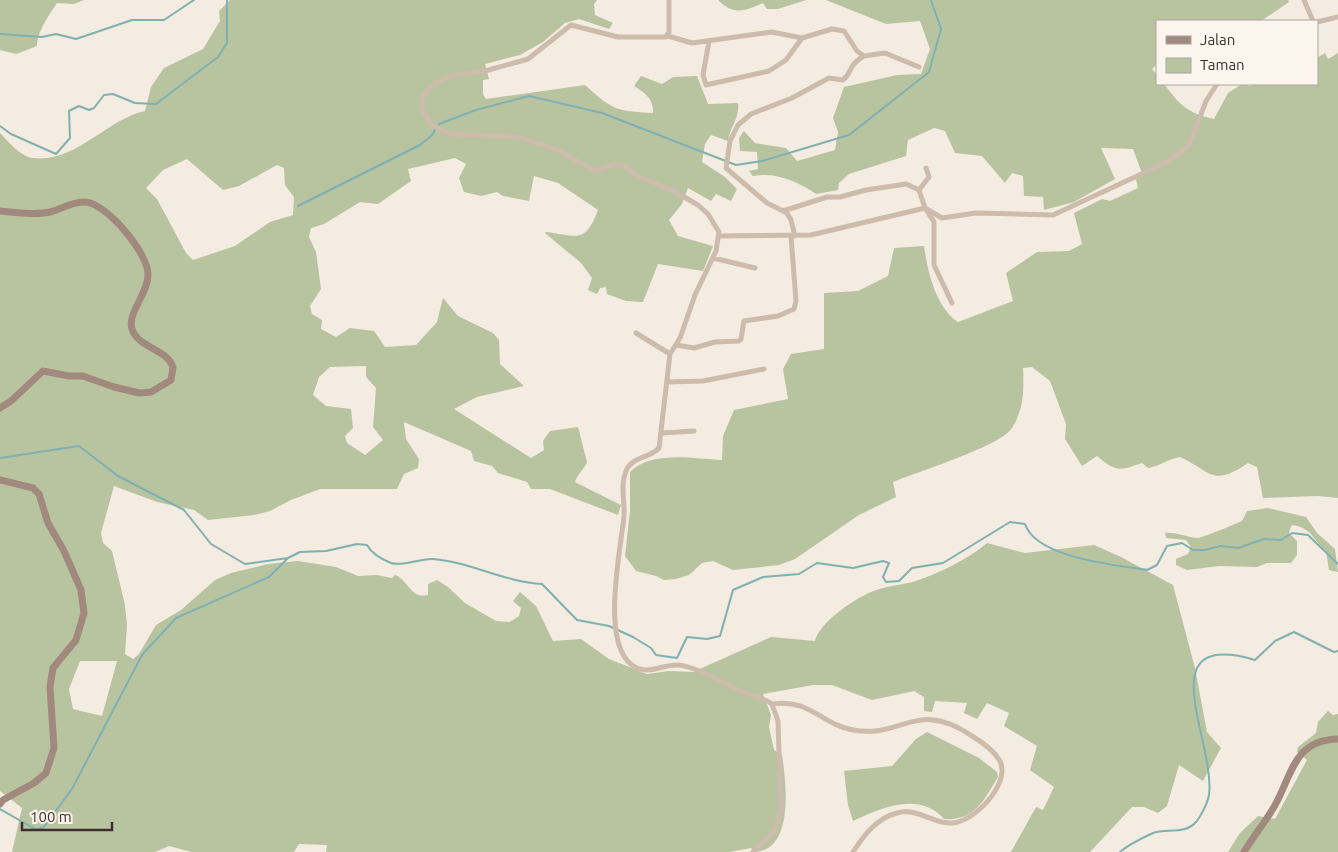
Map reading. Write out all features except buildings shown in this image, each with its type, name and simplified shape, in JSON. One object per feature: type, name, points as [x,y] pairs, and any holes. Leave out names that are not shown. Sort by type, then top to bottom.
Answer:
[{"type":"street","points":[[668,36],[669,0]]},
{"type":"street","points":[[1304,0],[1313,20]]},
{"type":"street","points":[[1318,22],[1338,17]]},
{"type":"street","points":[[853,852],[873,826],[900,812],[917,812],[945,823],[961,822],[971,817],[1000,782],[1002,771],[1000,761],[983,743],[944,720],[923,718],[880,729],[860,731],[842,727],[800,705],[789,703],[772,704],[693,668],[675,665],[644,670],[637,668],[624,656],[617,637],[616,590],[624,516],[624,477],[632,462],[660,448],[670,354],[676,345],[713,258],[720,236],[708,214],[698,205],[672,190],[639,176],[623,165],[614,164],[595,171],[560,151],[529,140],[503,135],[450,134],[438,130],[424,115],[422,104],[424,94],[432,85],[452,76],[484,71],[528,59],[571,25],[618,37],[661,38],[668,36],[692,43],[772,32],[802,38],[840,29],[844,31],[857,51],[864,56]]},
{"type":"street","points":[[709,41],[702,75],[704,84],[708,85],[769,71],[786,60],[802,38]]},
{"type":"street","points":[[676,345],[694,348],[715,342],[739,341],[741,340],[744,321],[778,316],[794,309],[796,301],[791,220],[783,212],[767,204],[726,168],[730,141],[738,125],[751,114],[792,98],[830,78],[843,80],[848,75],[851,66],[864,56],[885,53],[920,67]]},
{"type":"street","points":[[720,236],[793,236],[817,234],[925,208],[942,218],[976,212],[1053,215],[1163,164],[1183,152],[1189,146],[1206,101],[1217,85]]},
{"type":"street","points":[[919,190],[929,177],[926,168]]},
{"type":"street","points":[[783,212],[827,197],[840,197],[866,190],[906,184],[919,190],[925,208],[934,222],[934,265],[952,303]]},
{"type":"street","points":[[0,211],[48,212],[77,202],[89,202],[124,230],[136,242],[144,258],[148,274],[145,289],[131,320],[132,330],[137,338],[168,358],[173,366],[171,380],[152,392],[139,393],[114,387],[83,376],[69,376],[43,371],[11,402],[0,408]]},
{"type":"street","points":[[713,258],[755,268]]},
{"type":"street","points":[[636,333],[670,354]]},
{"type":"street","points":[[667,382],[703,381],[764,369]]},
{"type":"street","points":[[662,433],[694,431]]},
{"type":"street","points":[[0,480],[33,488],[39,494],[48,523],[64,551],[81,590],[84,613],[76,640],[53,668],[50,687],[54,748],[46,773],[34,783],[3,800],[0,804]]},
{"type":"street","points":[[753,852],[774,832],[781,810],[778,721],[772,704]]},
{"type":"street","points":[[1244,852],[1275,805],[1302,752],[1319,742],[1338,739]]},
{"type":"green space","points":[[0,0],[84,0],[74,4],[57,3],[41,29],[37,46],[16,54],[0,50]]},
{"type":"green space","points":[[230,0],[597,0],[594,4],[595,15],[613,23],[609,29],[579,19],[565,23],[543,42],[520,55],[485,64],[489,79],[483,80],[483,94],[486,99],[585,85],[602,100],[615,108],[653,113],[650,100],[634,86],[641,76],[662,84],[673,77],[697,76],[708,104],[738,103],[738,113],[728,141],[711,135],[705,144],[702,162],[725,177],[737,189],[731,201],[716,194],[711,201],[688,188],[682,204],[669,220],[678,236],[713,246],[703,271],[658,264],[643,302],[626,301],[607,294],[606,287],[600,288],[597,294],[588,290],[592,278],[581,263],[545,233],[573,236],[584,233],[589,228],[598,210],[558,183],[534,176],[529,201],[503,196],[497,192],[481,196],[464,192],[459,178],[466,164],[455,158],[408,169],[411,181],[378,204],[360,202],[324,224],[311,228],[309,237],[316,252],[321,289],[310,306],[312,314],[322,320],[321,329],[336,337],[350,328],[374,331],[385,347],[416,345],[437,322],[443,298],[458,316],[493,333],[499,340],[500,364],[524,386],[477,397],[454,409],[531,458],[544,450],[543,441],[550,431],[578,427],[587,462],[575,482],[621,505],[618,515],[550,489],[531,489],[527,482],[498,473],[492,466],[474,461],[471,451],[404,422],[406,439],[419,459],[418,468],[404,474],[397,489],[320,489],[291,500],[270,511],[254,515],[208,520],[194,510],[157,502],[114,486],[101,533],[103,543],[112,551],[125,605],[127,626],[125,654],[133,659],[139,654],[156,625],[181,610],[215,580],[231,573],[268,564],[298,561],[336,567],[358,576],[377,575],[392,578],[395,575],[414,592],[422,596],[428,595],[428,584],[437,580],[448,587],[465,603],[496,621],[510,622],[519,616],[521,608],[513,601],[520,592],[536,606],[553,641],[581,639],[609,659],[647,674],[669,671],[693,672],[771,637],[815,641],[830,619],[864,595],[935,574],[962,560],[987,543],[1025,553],[1094,545],[1173,585],[1195,668],[1207,732],[1221,748],[1203,781],[1179,765],[1167,806],[1158,813],[1144,807],[1132,807],[1090,852],[1011,852],[1036,807],[1043,810],[1054,787],[1030,770],[1037,746],[1004,726],[1009,713],[987,703],[977,719],[964,713],[967,703],[935,701],[932,712],[924,711],[924,697],[914,691],[872,700],[832,685],[813,685],[763,694],[771,715],[769,727],[774,750],[782,755],[786,798],[785,814],[782,828],[776,841],[766,849],[753,852],[751,848],[730,852],[326,852],[327,845],[299,844],[294,852],[192,852],[169,846],[155,852],[12,852],[22,808],[0,791],[0,133],[24,155],[33,158],[49,158],[63,154],[118,122],[145,111],[151,87],[164,68],[203,49],[220,21],[219,11]],"holes":[[[187,159],[223,190],[239,186],[277,165],[284,168],[285,185],[294,197],[293,215],[270,222],[235,246],[193,260],[186,253],[157,199],[146,188],[163,170]],[[366,366],[366,377],[376,388],[373,427],[383,440],[365,455],[347,443],[345,436],[353,428],[351,409],[326,406],[313,395],[319,377],[330,367]],[[80,661],[117,661],[102,716],[73,709],[69,689]]]},
{"type":"green space","points":[[718,0],[806,0],[778,9],[767,9],[763,3],[745,10],[735,10]]},
{"type":"green space","points":[[826,0],[1288,0],[1289,2],[1262,20],[1156,20],[1156,65],[1152,69],[1156,74],[1156,85],[1165,85],[1191,111],[1214,119],[1228,93],[1240,85],[1318,85],[1318,57],[1325,53],[1328,59],[1338,53],[1338,498],[1318,496],[1263,498],[1257,467],[1248,463],[1227,475],[1219,476],[1212,475],[1180,457],[1148,468],[1142,463],[1118,469],[1097,456],[1082,466],[1065,439],[1066,424],[1050,381],[1032,367],[1023,368],[1023,392],[1019,414],[1012,428],[1005,435],[992,443],[957,458],[893,482],[896,497],[859,515],[795,559],[779,565],[733,570],[713,561],[702,563],[689,575],[664,580],[636,571],[625,556],[630,511],[630,472],[639,465],[661,458],[722,460],[723,436],[734,410],[788,399],[783,369],[791,354],[824,349],[824,293],[858,291],[888,276],[894,248],[924,246],[930,277],[938,298],[950,315],[958,322],[1013,301],[1006,273],[1037,252],[1069,251],[1082,244],[1074,213],[1102,199],[1110,201],[1138,188],[1136,179],[1143,176],[1133,149],[1101,148],[1115,179],[1074,202],[1044,210],[1043,197],[1024,196],[1023,176],[1012,173],[1005,183],[982,156],[955,153],[945,131],[934,128],[908,140],[906,156],[849,174],[839,183],[838,190],[816,194],[786,179],[770,175],[753,176],[749,171],[758,169],[757,152],[740,151],[739,138],[744,131],[755,143],[786,148],[797,161],[835,150],[838,132],[833,118],[844,87],[897,75],[921,74],[930,49],[920,21],[886,24]]},
{"type":"green space","points":[[1268,508],[1306,517],[1317,533],[1335,549],[1338,572],[1329,570],[1326,551],[1312,535],[1305,529],[1293,525],[1289,533],[1297,541],[1297,555],[1291,563],[1267,563],[1257,567],[1219,566],[1187,570],[1176,565],[1176,559],[1188,554],[1191,547],[1186,540],[1166,538],[1165,533],[1197,538],[1242,521],[1247,511]]},
{"type":"green space","points":[[1328,711],[1333,715],[1338,714],[1338,852],[1228,852],[1240,833],[1258,816],[1275,819],[1307,760],[1297,752],[1298,747],[1316,733],[1318,722]]},
{"type":"green space","points":[[927,732],[979,758],[997,772],[998,777],[983,801],[971,813],[955,819],[944,819],[934,811],[912,804],[888,807],[853,821],[848,805],[844,771],[892,766],[916,739]]},
{"type":"waterway","points":[[0,34],[42,37],[56,34],[76,39],[132,20],[164,20],[194,0]]},
{"type":"waterway","points":[[0,126],[11,134],[56,154],[70,138],[69,111],[79,106],[89,110],[94,108],[104,95],[113,94],[135,103],[156,104],[218,57],[227,43],[227,0]]},
{"type":"waterway","points":[[298,206],[420,145],[431,136],[439,124],[476,110],[529,96],[602,113],[736,165],[762,161],[849,135],[929,72],[941,29],[931,0]]},
{"type":"waterway","points":[[0,458],[79,446],[118,476],[184,510],[211,544],[245,564],[288,558],[300,552],[326,551],[357,544],[367,545],[377,556],[396,564],[428,559],[461,564],[514,580],[542,584],[577,620],[609,626],[651,648],[656,655],[677,658],[687,637],[707,639],[720,636],[733,590],[763,577],[799,574],[817,563],[853,568],[883,561],[889,563],[883,577],[886,582],[899,581],[912,568],[943,563],[1010,522],[1025,524],[1032,536],[1044,545],[1060,552],[1078,558],[1147,570],[1157,565],[1167,546],[1182,543],[1193,550],[1205,550],[1220,546],[1238,548],[1264,539],[1281,540],[1292,533],[1308,535],[1338,564]]},
{"type":"waterway","points":[[0,809],[35,829],[43,828],[72,789],[142,655],[176,618],[269,577],[288,558]]},
{"type":"waterway","points":[[1120,852],[1153,833],[1181,830],[1192,826],[1206,805],[1209,795],[1209,773],[1194,696],[1195,675],[1203,660],[1222,654],[1255,660],[1275,641],[1294,632],[1334,652],[1338,651]]}]
